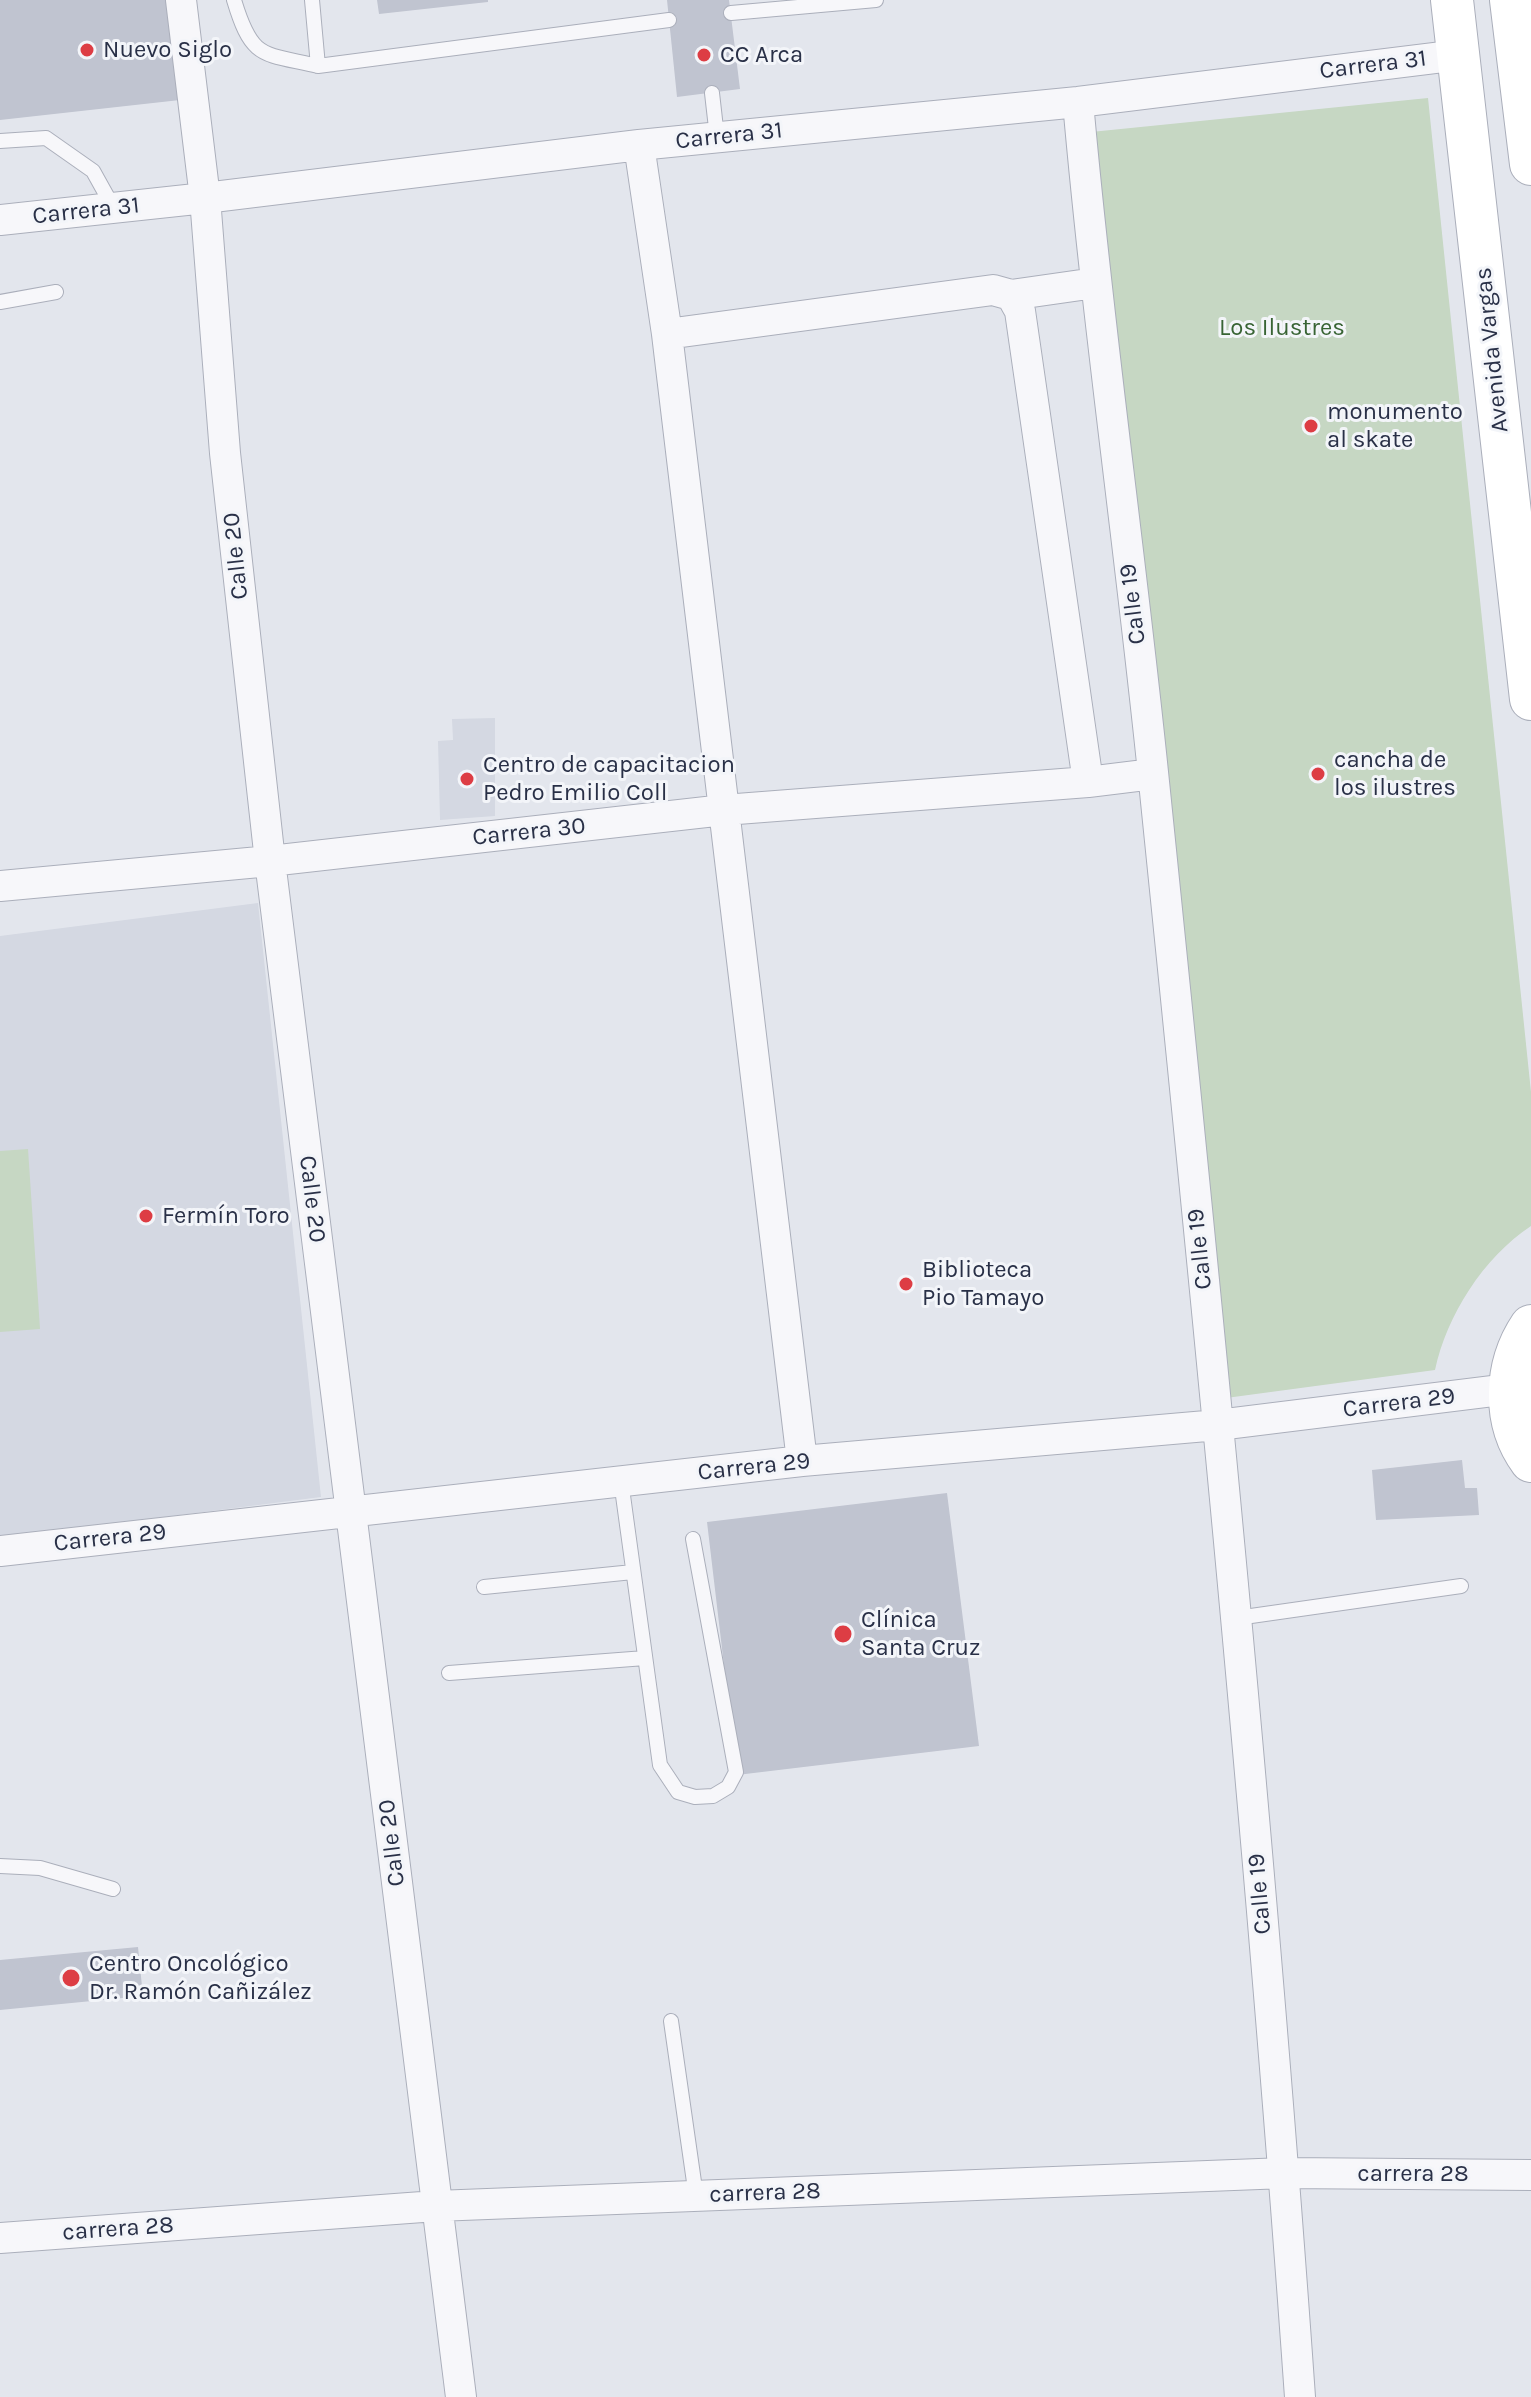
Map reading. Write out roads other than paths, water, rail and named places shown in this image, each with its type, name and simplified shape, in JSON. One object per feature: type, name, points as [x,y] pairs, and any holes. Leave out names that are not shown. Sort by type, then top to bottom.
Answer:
[{"type":"main road","name":"Avenida Vargas","points":[[1452,0],[1531,699]]},
{"type":"main road","points":[[1511,0],[1529,140]]},
{"type":"main road","points":[[1531,1326],[1513,1369],[1509,1389],[1512,1418],[1531,1461]]},
{"type":"street","name":"Calle 20","points":[[181,0],[205,198],[225,453],[270,861],[461,2397]]},
{"type":"street","name":"Carrera 31","points":[[0,220],[639,145],[1078,102],[1459,55]]},
{"type":"street","name":"Calle 19","points":[[1078,102],[1095,283],[1153,774],[1237,1618],[1285,2173],[1300,2397]]},
{"type":"street","points":[[639,145],[667,334],[802,1461]]},
{"type":"street","points":[[667,334],[993,290],[1011,295],[1095,283]]},
{"type":"street","points":[[1011,295],[1020,311],[1088,782]]},
{"type":"street","name":"Carrera 30","points":[[0,886],[270,861],[724,810],[1088,782],[1153,774]]},
{"type":"street","name":"Carrera 29","points":[[0,1551],[802,1461],[1218,1425],[1509,1389]]},
{"type":"street","name":"carrera 28","points":[[0,2238],[436,2206],[1285,2173],[1531,2175]]},
{"type":"lane","points":[[234,0],[248,41],[264,53],[318,66],[669,20]]},
{"type":"lane","points":[[312,0],[318,66]]},
{"type":"lane","points":[[731,13],[876,0]]},
{"type":"lane","points":[[712,93],[717,137]]},
{"type":"lane","points":[[0,141],[46,138],[93,171],[113,207]]},
{"type":"lane","points":[[0,302],[56,292]]},
{"type":"lane","points":[[621,1481],[660,1765],[678,1792],[695,1797],[713,1796],[728,1787],[736,1772],[693,1539]]},
{"type":"lane","points":[[484,1587],[633,1572]]},
{"type":"lane","points":[[1237,1618],[1461,1586]]},
{"type":"lane","points":[[449,1673],[645,1658]]},
{"type":"lane","points":[[0,1866],[40,1868],[113,1889]]},
{"type":"lane","points":[[671,2021],[696,2196]]},
{"type":"place","name":"Nuevo Siglo","points":[[87,50]]},
{"type":"place","name":"CC Arca","points":[[704,55]]},
{"type":"place","name":"monumento al skate","points":[[1311,426]]},
{"type":"place","name":"cancha de los ilustres","points":[[1318,774]]},
{"type":"place","name":"Centro de capacitacion Pedro Emilio Coll","points":[[467,779]]},
{"type":"place","name":"Fermín Toro","points":[[146,1216]]},
{"type":"place","name":"Biblioteca Pio Tamayo","points":[[906,1284]]},
{"type":"place","name":"Clínica Santa Cruz","points":[[843,1634]]},
{"type":"place","name":"Centro Oncológico Dr. Ramón Cañizález","points":[[71,1978]]},
{"type":"park label","name":"Los Ilustres","points":[[1282,328]]}]
